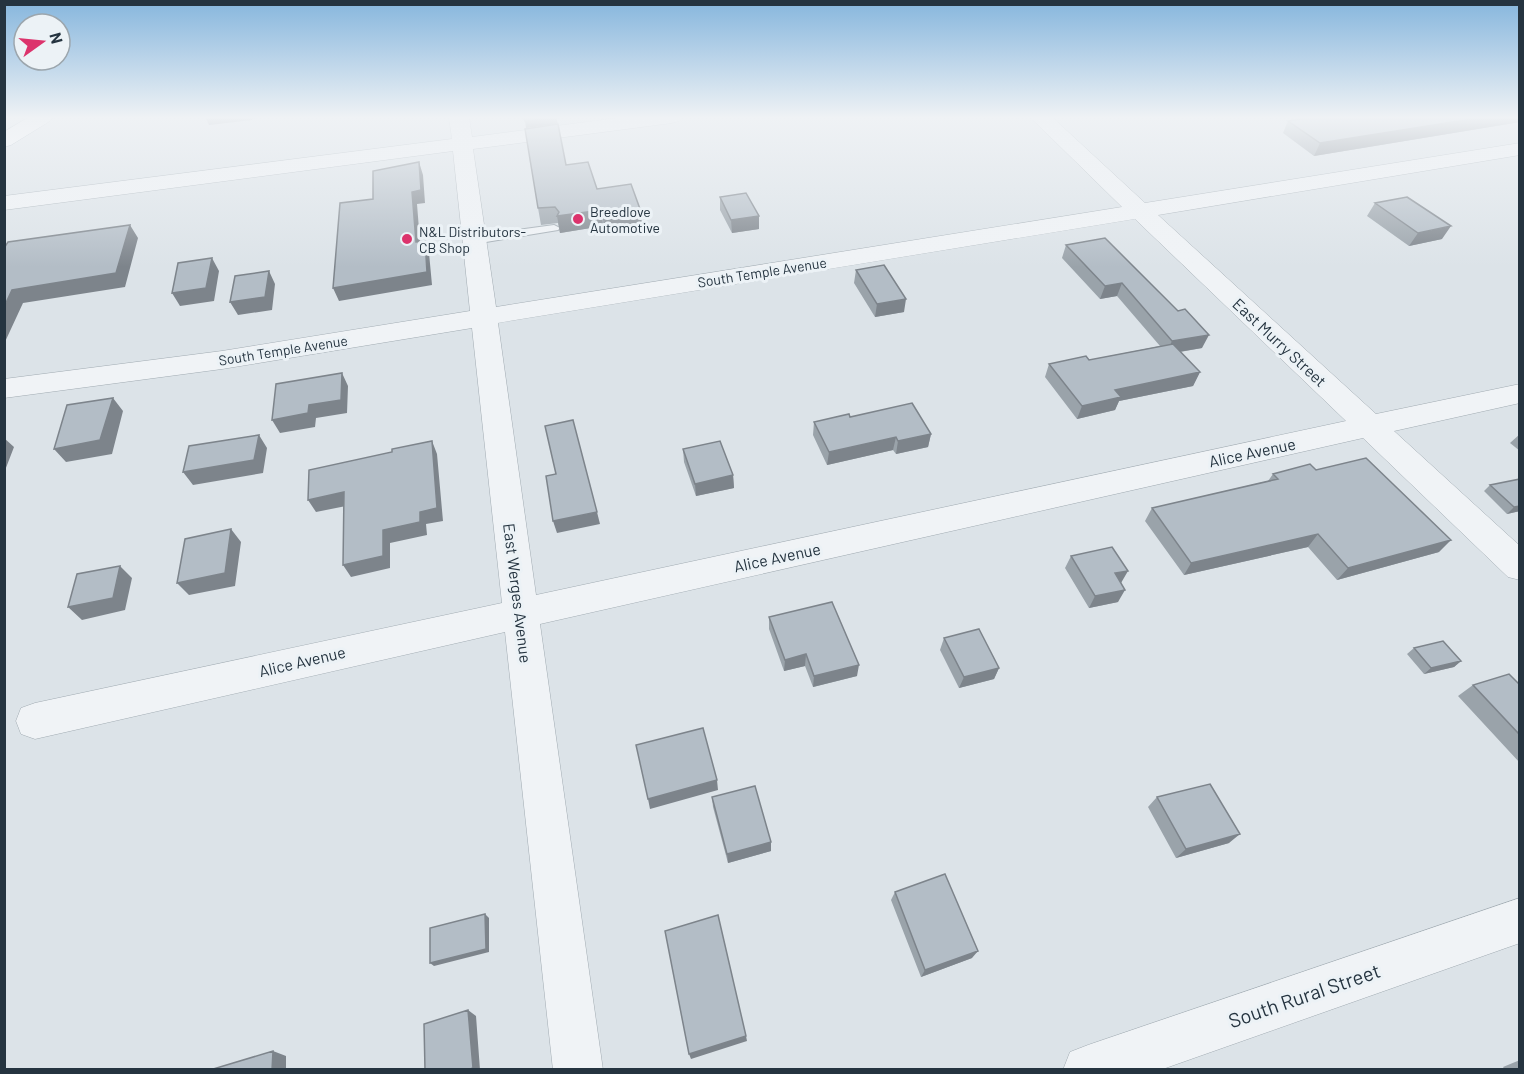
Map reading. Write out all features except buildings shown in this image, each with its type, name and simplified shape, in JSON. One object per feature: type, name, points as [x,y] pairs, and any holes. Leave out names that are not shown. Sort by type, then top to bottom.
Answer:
[{"type":"street","points":[[4,203],[232,167]]},
{"type":"street","name":"East Werges Avenue","points":[[465,167],[578,1070]]},
{"type":"street","name":"East Murry Street","points":[[1094,167],[1520,567]]},
{"type":"street","name":"South Temple Avenue","points":[[4,389],[222,360],[1407,167]]},
{"type":"street","name":"Alice Avenue","points":[[35,721],[1520,393]]},
{"type":"street","name":"South Rural Street","points":[[1088,1070],[1520,920]]},
{"type":"lane","points":[[474,240],[554,228]]},
{"type":"place","name":"Breedlove Automotive","points":[[578,219]]},
{"type":"place","name":"N&L Distributors- CB Shop","points":[[407,239]]}]
